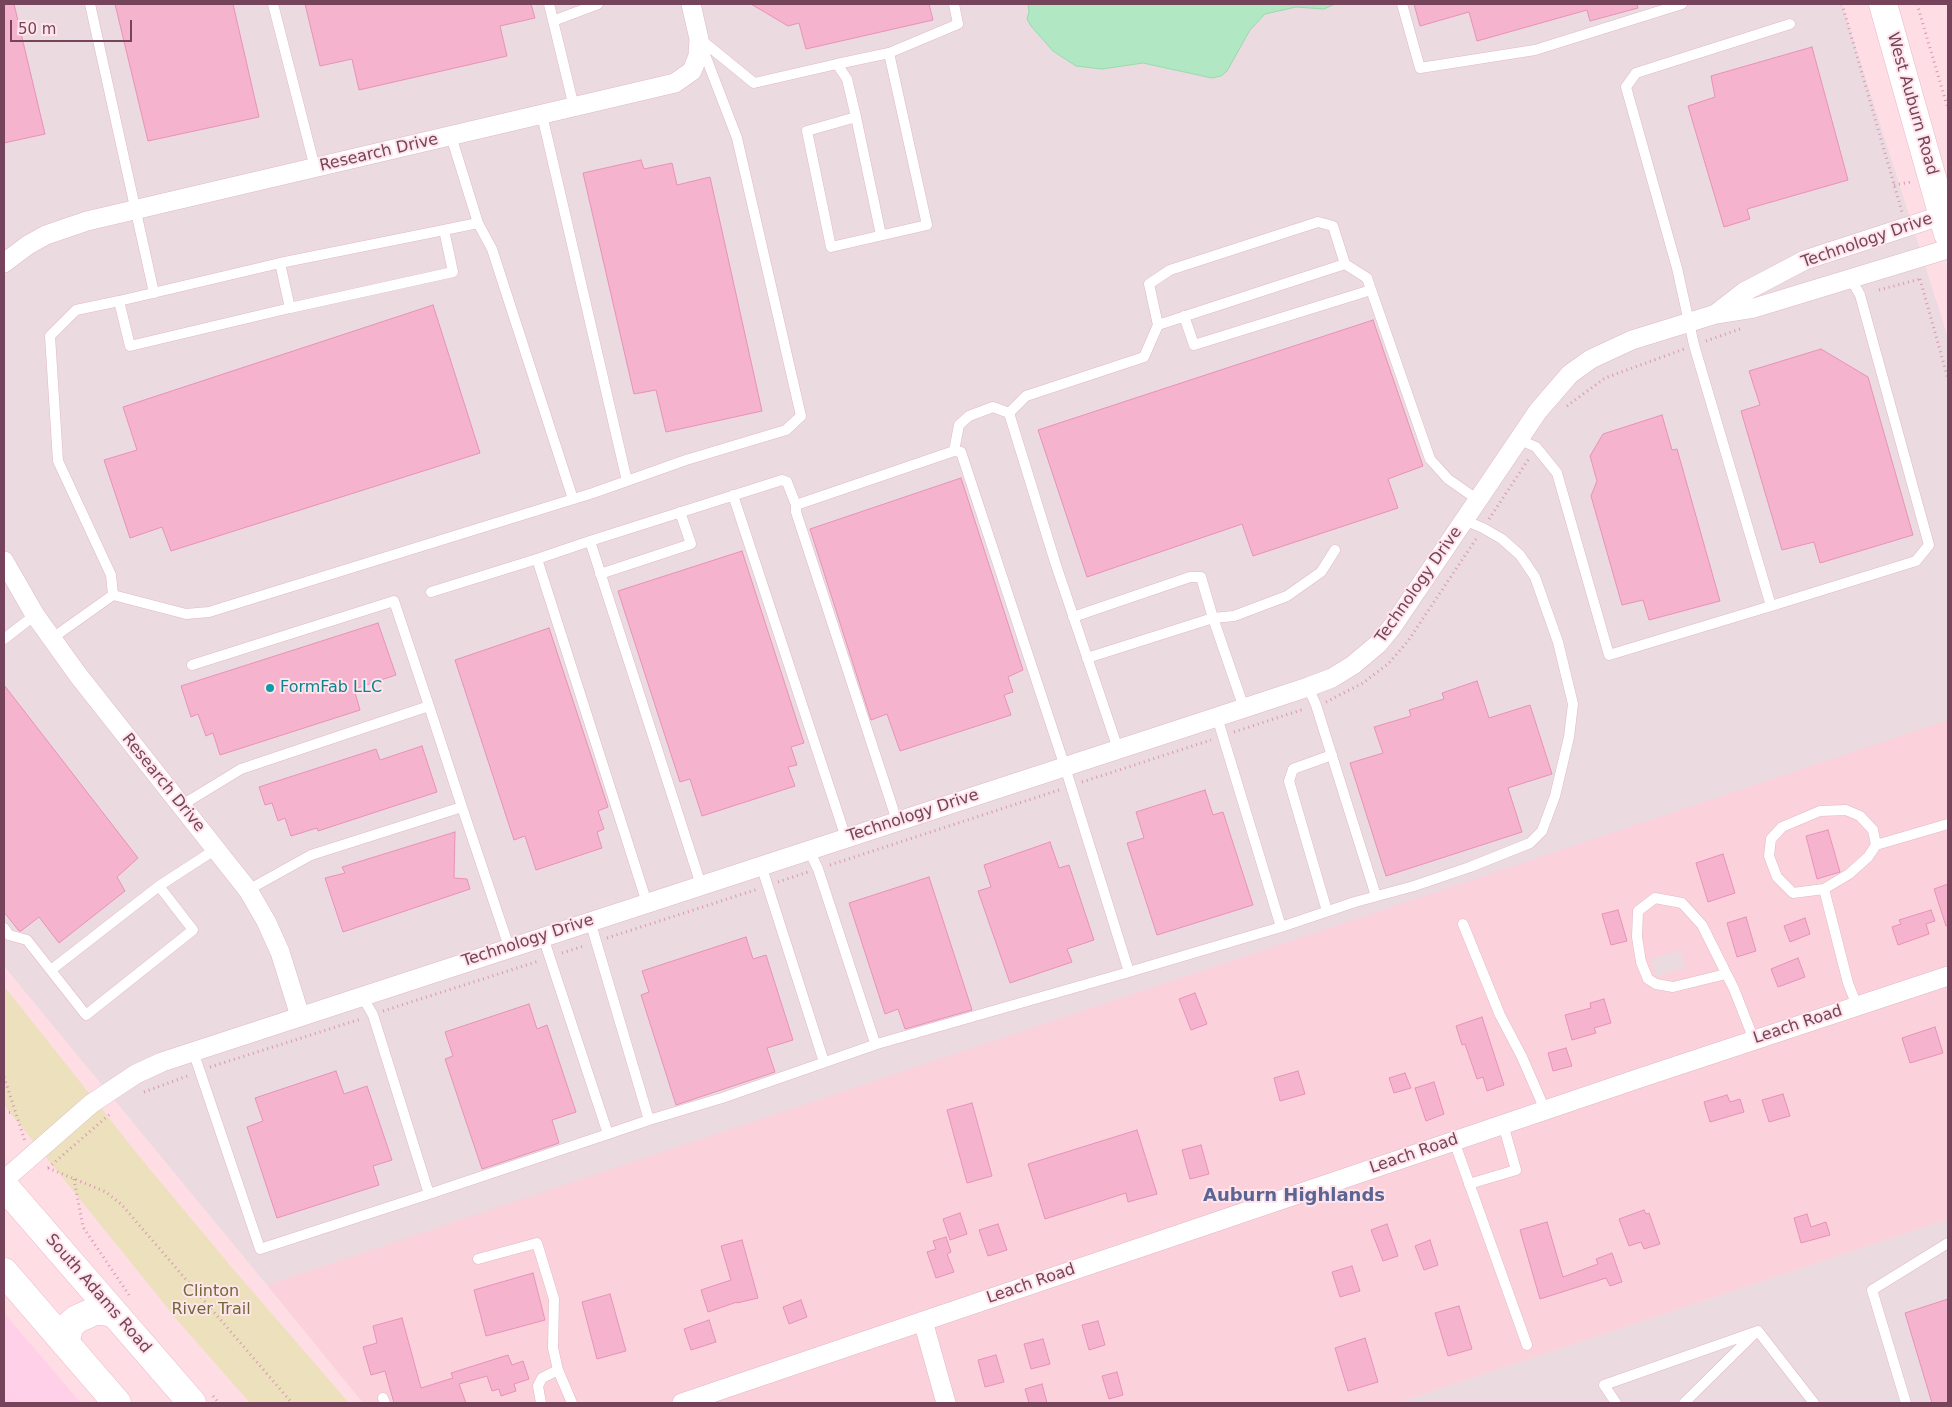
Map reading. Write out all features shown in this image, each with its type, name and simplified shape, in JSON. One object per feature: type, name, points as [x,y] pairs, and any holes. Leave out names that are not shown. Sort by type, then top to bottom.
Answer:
[{"type":"main road","name":"West Auburn Road","points":[[1883,4],[1946,225]]},
{"type":"main road","name":"South Adams Road","points":[[4,1186],[123,1307],[202,1400]]},
{"type":"main road","points":[[4,1272],[117,1403]]},
{"type":"main road","points":[[65,1343],[70,1326],[77,1319],[95,1311],[123,1307]]},
{"type":"street","name":"Research Drive","points":[[4,262],[46,235],[87,221],[675,83],[692,71],[698,56],[699,39],[691,4]]},
{"type":"street","name":"Technology Drive","points":[[1716,314],[1744,292],[1805,260],[1906,227],[1946,225]]},
{"type":"street","name":"Technology Drive","points":[[4,1180],[91,1104],[114,1087],[136,1074],[193,1051],[1332,678],[1353,665],[1378,644],[1392,628],[1518,439],[1555,390],[1570,374],[1591,359],[1632,340],[1716,314],[1754,308],[1948,248]]},
{"type":"street","name":"Research Drive","points":[[4,561],[51,639],[248,890],[266,921],[280,952],[300,1016]]},
{"type":"street","name":"Leach Road","points":[[682,1403],[1503,1124],[1948,976]]},
{"type":"street","points":[[922,1321],[946,1403]]},
{"type":"lane","points":[[90,4],[131,184],[134,210],[154,293]]},
{"type":"lane","points":[[273,4],[315,168]]},
{"type":"lane","points":[[549,4],[574,107]]},
{"type":"lane","points":[[553,21],[598,4]]},
{"type":"lane","points":[[699,39],[754,83],[889,53],[958,24],[954,4]]},
{"type":"lane","points":[[1402,4],[1420,68],[1534,50],[1682,4]]},
{"type":"lane","points":[[1771,606],[1694,345],[1677,268],[1626,87],[1636,73],[1790,24]]},
{"type":"lane","points":[[51,639],[113,595],[186,614],[209,612],[324,578],[573,499],[686,460],[786,430],[801,416],[737,138],[699,39]]},
{"type":"lane","points":[[856,118],[806,131],[831,247],[927,225],[889,53]]},
{"type":"lane","points":[[836,64],[847,79],[881,235]]},
{"type":"lane","points":[[542,115],[627,481]]},
{"type":"lane","points":[[451,136],[478,224],[492,249],[573,499]]},
{"type":"lane","points":[[1009,413],[1026,396],[1144,357],[1158,325],[1149,284],[1170,270],[1318,222],[1333,226],[1345,264],[1367,278],[1430,459],[1448,479],[1478,500]]},
{"type":"lane","points":[[113,595],[112,574],[58,462],[50,336],[76,310],[280,263],[478,224]]},
{"type":"lane","points":[[119,301],[130,346],[453,272],[444,230]]},
{"type":"lane","points":[[280,263],[290,308]]},
{"type":"lane","points":[[1158,325],[1345,264]]},
{"type":"lane","points":[[1518,439],[1536,447],[1557,473],[1609,655],[1916,561],[1929,545],[1860,295],[1850,279]]},
{"type":"lane","points":[[1184,316],[1194,345],[1371,290]]},
{"type":"lane","points":[[954,451],[960,425],[969,416],[993,407],[1009,413]]},
{"type":"lane","points":[[1009,413],[1118,749]]},
{"type":"lane","points":[[796,505],[954,451],[961,452],[1071,786],[1129,972]]},
{"type":"lane","points":[[431,592],[733,495],[782,480],[787,482],[897,821]]},
{"type":"lane","points":[[733,495],[846,838]]},
{"type":"lane","points":[[600,574],[690,544],[680,512]]},
{"type":"lane","points":[[193,1051],[260,1249],[649,1120],[722,1098],[877,1044],[1281,927],[1327,911],[1414,886],[1470,867],[1530,843],[1542,831],[1555,796],[1569,737],[1573,704],[1558,642],[1535,577],[1520,555],[1502,539],[1464,520]]},
{"type":"lane","points":[[590,541],[701,885]]},
{"type":"lane","points":[[1088,658],[1214,618],[1234,616],[1287,596],[1321,572],[1335,550]]},
{"type":"lane","points":[[537,559],[647,903]]},
{"type":"lane","points":[[1074,616],[1190,577],[1201,577],[1244,708]]},
{"type":"lane","points":[[192,665],[394,600],[510,948]]},
{"type":"lane","points":[[4,639],[35,615]]},
{"type":"lane","points":[[1308,687],[1316,705],[1376,896]]},
{"type":"lane","points":[[182,805],[241,769],[429,706]]},
{"type":"lane","points":[[1217,717],[1281,927]]},
{"type":"lane","points":[[1327,911],[1289,780],[1293,769],[1332,755]]},
{"type":"lane","points":[[248,890],[311,854],[462,807]]},
{"type":"lane","points":[[1876,845],[1873,830],[1860,816],[1846,810],[1820,811],[1782,827],[1771,838],[1769,856],[1777,877],[1793,893],[1824,889],[1849,874],[1868,858],[1876,845],[1948,824]]},
{"type":"lane","points":[[51,970],[159,886],[216,849]]},
{"type":"lane","points":[[809,850],[818,869],[875,1043],[877,1044]]},
{"type":"lane","points":[[761,865],[824,1062]]},
{"type":"lane","points":[[4,928],[9,935],[27,940],[86,1015],[193,930],[159,886]]},
{"type":"lane","points":[[1824,889],[1848,983],[1857,1006]]},
{"type":"lane","points":[[1726,974],[1673,986],[1656,984],[1648,979],[1641,962],[1637,937],[1638,911],[1655,898],[1682,903],[1702,925],[1726,974],[1754,1040]]},
{"type":"lane","points":[[590,922],[649,1120]]},
{"type":"lane","points":[[1463,924],[1500,1015],[1522,1057],[1545,1110]]},
{"type":"lane","points":[[543,937],[608,1134]]},
{"type":"lane","points":[[362,996],[373,1015],[429,1194]]},
{"type":"lane","points":[[1469,1184],[1516,1170],[1503,1124]]},
{"type":"lane","points":[[1454,1141],[1527,1345]]},
{"type":"lane","points":[[478,1259],[537,1243],[554,1299],[553,1348],[558,1370],[572,1403]]},
{"type":"lane","points":[[1906,1403],[1872,1290],[1948,1243]]},
{"type":"lane","points":[[1616,1403],[1604,1385],[1758,1331]]},
{"type":"lane","points":[[1684,1403],[1758,1331]]},
{"type":"lane","points":[[1758,1331],[1814,1403]]},
{"type":"lane","points":[[541,1403],[538,1386],[542,1378],[558,1370]]},
{"type":"path","points":[[1842,4],[1906,227]]},
{"type":"path","points":[[1917,4],[1948,109]]},
{"type":"path","points":[[1915,258],[1948,379]]},
{"type":"path","points":[[1860,295],[1920,279]]},
{"type":"path","points":[[1565,408],[1605,378],[1748,326]]},
{"type":"path","points":[[139,1095],[200,1071],[1334,699],[1363,683],[1388,664],[1408,641],[1536,447]]},
{"type":"path","points":[[4,1077],[24,1140],[34,1154],[48,1168],[106,1192],[122,1205],[292,1403]]},
{"type":"path","points":[[4,1112],[14,1113]]},
{"type":"path","points":[[48,1168],[112,1112]]},
{"type":"path","points":[[74,1179],[82,1227],[123,1307]]},
{"type":"path","points":[[202,1400],[219,1403]]},
{"type":"shaded area","points":[[4,4],[1842,4],[1948,338],[1948,720],[267,1285],[4,966]]},
{"type":"shaded area","points":[[1028,4],[1335,4],[1324,9],[1296,7],[1265,14],[1250,30],[1227,71],[1221,76],[1212,78],[1143,63],[1102,69],[1076,66],[1053,51],[1031,26],[1027,19],[1029,12]]},
{"type":"shaded area","name":"Auburn Highlands","points":[[1948,717],[1948,1219],[1397,1403],[363,1403],[267,1285],[1590,827]]},
{"type":"shaded area","points":[[1680,950],[1686,967],[1656,977],[1651,959]]},
{"type":"shaded area","points":[[1948,1219],[1948,1403],[1397,1403]]},
{"type":"shaded area","points":[[4,1313],[81,1403],[4,1403]]},
{"type":"green space","name":"Clinton River Trail","points":[[4,986],[139,1156],[349,1403],[250,1403],[178,1321],[4,1105]]},
{"type":"building","points":[[4,4],[14,4],[45,134],[4,143]]},
{"type":"building","points":[[115,4],[233,4],[259,117],[148,141]]},
{"type":"building","points":[[305,4],[531,4],[535,18],[500,26],[507,56],[359,90],[352,59],[320,66]]},
{"type":"building","points":[[751,4],[929,4],[933,20],[806,49],[799,23],[788,26]]},
{"type":"building","points":[[1414,4],[1637,4],[1638,8],[1590,21],[1587,10],[1477,41],[1469,12],[1420,26]]},
{"type":"building","points":[[1812,47],[1848,180],[1747,209],[1750,219],[1724,227],[1688,106],[1715,97],[1711,76]]},
{"type":"building","points":[[641,160],[644,169],[672,163],[677,185],[710,177],[762,411],[666,432],[656,390],[634,394],[583,173]]},
{"type":"building","points":[[433,305],[480,453],[171,551],[162,527],[130,538],[104,460],[137,450],[123,407]]},
{"type":"building","points":[[1373,320],[1423,466],[1388,479],[1398,508],[1253,556],[1242,524],[1087,577],[1038,430]]},
{"type":"building","points":[[1821,349],[1868,377],[1913,535],[1820,563],[1814,542],[1782,550],[1741,411],[1760,405],[1749,371]]},
{"type":"building","points":[[1662,415],[1672,450],[1677,449],[1720,601],[1649,620],[1643,600],[1622,605],[1591,496],[1597,481],[1590,456],[1603,434]]},
{"type":"building","points":[[961,478],[1023,670],[1008,677],[1013,692],[1004,695],[1011,715],[900,751],[887,714],[871,720],[810,529]]},
{"type":"building","points":[[742,551],[804,743],[791,747],[797,765],[788,767],[795,786],[702,816],[690,779],[680,782],[618,591]]},
{"type":"building","name":"FormFab LLC","points":[[378,623],[396,675],[354,689],[360,710],[220,755],[213,733],[206,736],[198,714],[191,717],[181,686]]},
{"type":"building","points":[[549,628],[608,807],[598,811],[604,829],[597,832],[602,848],[536,870],[525,836],[514,840],[455,660]]},
{"type":"building","points":[[1477,681],[1489,718],[1530,705],[1552,774],[1508,788],[1522,832],[1386,876],[1350,763],[1383,753],[1374,727],[1411,716],[1409,710],[1444,699],[1442,693]]},
{"type":"building","points":[[4,685],[138,858],[117,877],[125,891],[59,943],[39,917],[19,931],[4,912]]},
{"type":"building","points":[[422,746],[437,792],[318,831],[317,828],[291,836],[285,818],[278,821],[272,803],[265,805],[259,787],[376,749],[380,760]]},
{"type":"building","points":[[1205,790],[1213,815],[1223,812],[1253,905],[1157,935],[1127,843],[1144,838],[1136,812]]},
{"type":"building","points":[[1828,830],[1840,872],[1817,879],[1806,836]]},
{"type":"building","points":[[455,832],[454,878],[467,879],[470,889],[343,932],[325,878],[345,873],[342,867]]},
{"type":"building","points":[[1050,842],[1059,868],[1069,865],[1094,940],[1067,949],[1072,962],[1010,983],[978,891],[991,887],[984,865]]},
{"type":"building","points":[[1723,854],[1735,893],[1708,902],[1696,863]]},
{"type":"building","points":[[929,877],[972,1010],[905,1029],[898,1009],[885,1014],[849,903]]},
{"type":"building","points":[[1948,884],[1948,925],[1946,926],[1934,889]]},
{"type":"building","points":[[1618,910],[1627,941],[1611,945],[1602,914]]},
{"type":"building","points":[[1931,910],[1935,921],[1926,924],[1929,934],[1898,945],[1892,927],[1901,924],[1899,920]]},
{"type":"building","points":[[1746,917],[1756,951],[1737,957],[1727,923]]},
{"type":"building","points":[[1805,918],[1810,934],[1790,942],[1784,926]]},
{"type":"building","points":[[746,937],[753,959],[766,955],[793,1040],[767,1048],[775,1072],[676,1105],[641,995],[649,992],[642,971]]},
{"type":"building","points":[[1798,958],[1805,977],[1778,987],[1771,969]]},
{"type":"building","points":[[1195,993],[1207,1024],[1191,1030],[1179,999]]},
{"type":"building","points":[[1604,999],[1611,1023],[1594,1028],[1596,1033],[1572,1040],[1565,1015],[1591,1008],[1590,1003]]},
{"type":"building","points":[[529,1004],[537,1029],[547,1025],[576,1112],[552,1120],[559,1143],[482,1169],[445,1059],[453,1056],[445,1032]]},
{"type":"building","points":[[1482,1017],[1504,1085],[1487,1091],[1483,1077],[1477,1079],[1465,1044],[1462,1045],[1456,1026]]},
{"type":"building","points":[[1935,1027],[1943,1053],[1910,1063],[1902,1038]]},
{"type":"building","points":[[1566,1048],[1572,1066],[1553,1071],[1548,1053]]},
{"type":"building","points":[[336,1071],[344,1094],[367,1086],[392,1160],[373,1166],[379,1185],[277,1218],[247,1127],[263,1121],[255,1098]]},
{"type":"building","points":[[1298,1071],[1305,1094],[1280,1101],[1274,1078]]},
{"type":"building","points":[[1405,1073],[1411,1088],[1394,1093],[1389,1078]]},
{"type":"building","points":[[1434,1082],[1444,1114],[1426,1121],[1415,1088]]},
{"type":"building","points":[[1783,1094],[1790,1116],[1769,1122],[1762,1100]]},
{"type":"building","points":[[1727,1095],[1730,1102],[1740,1099],[1744,1112],[1710,1122],[1704,1102]]},
{"type":"building","points":[[972,1103],[992,1176],[967,1183],[947,1110]]},
{"type":"building","points":[[1137,1130],[1157,1194],[1128,1202],[1126,1193],[1045,1219],[1028,1164]]},
{"type":"building","points":[[1201,1145],[1209,1174],[1190,1179],[1182,1150]]},
{"type":"building","points":[[1644,1210],[1646,1214],[1649,1213],[1660,1244],[1644,1249],[1641,1242],[1629,1246],[1619,1219]]},
{"type":"building","points":[[960,1213],[967,1234],[950,1240],[943,1219]]},
{"type":"building","points":[[1807,1214],[1811,1227],[1826,1222],[1830,1235],[1801,1243],[1794,1218]]},
{"type":"building","points":[[1547,1222],[1563,1277],[1598,1264],[1596,1259],[1612,1253],[1622,1282],[1610,1286],[1606,1278],[1540,1299],[1520,1230]]},
{"type":"building","points":[[998,1224],[1007,1250],[988,1256],[979,1230]]},
{"type":"building","points":[[1387,1224],[1398,1256],[1383,1261],[1371,1230]]},
{"type":"building","points":[[946,1237],[951,1252],[947,1254],[954,1272],[936,1278],[927,1252],[936,1249],[933,1241]]},
{"type":"building","points":[[742,1240],[758,1298],[737,1302],[708,1312],[701,1290],[731,1280],[721,1246]]},
{"type":"building","points":[[1430,1240],[1438,1265],[1424,1270],[1415,1246]]},
{"type":"building","points":[[1352,1266],[1360,1291],[1340,1297],[1332,1272]]},
{"type":"building","points":[[533,1273],[545,1320],[486,1336],[474,1290]]},
{"type":"building","points":[[610,1294],[626,1351],[597,1359],[582,1302]]},
{"type":"building","points":[[1948,1299],[1948,1403],[1932,1403],[1905,1313]]},
{"type":"building","points":[[801,1300],[807,1317],[789,1324],[783,1307]]},
{"type":"building","points":[[1459,1306],[1472,1349],[1448,1356],[1435,1313]]},
{"type":"building","points":[[402,1318],[421,1388],[453,1378],[451,1373],[508,1355],[512,1365],[523,1361],[529,1379],[514,1384],[516,1391],[501,1396],[499,1389],[492,1391],[487,1376],[459,1384],[466,1403],[394,1403],[385,1371],[371,1375],[363,1347],[377,1343],[373,1326]]},
{"type":"building","points":[[709,1320],[716,1342],[691,1350],[684,1329]]},
{"type":"building","points":[[1098,1321],[1105,1345],[1089,1350],[1082,1325]]},
{"type":"building","points":[[1365,1338],[1378,1382],[1348,1391],[1335,1348]]},
{"type":"building","points":[[1043,1339],[1050,1364],[1031,1369],[1024,1344]]},
{"type":"building","points":[[996,1355],[1004,1382],[985,1387],[978,1360]]},
{"type":"building","points":[[1117,1372],[1123,1395],[1109,1399],[1102,1376]]},
{"type":"building","points":[[1042,1384],[1047,1403],[1029,1403],[1025,1389]]},
{"type":"place","name":"FormFab LLC","points":[[270,688]]},
{"type":"district","name":"Auburn Highlands","points":[[1294,1196]]}]
